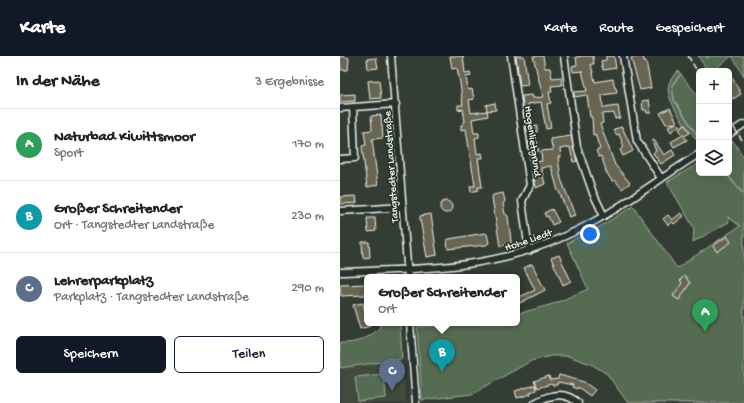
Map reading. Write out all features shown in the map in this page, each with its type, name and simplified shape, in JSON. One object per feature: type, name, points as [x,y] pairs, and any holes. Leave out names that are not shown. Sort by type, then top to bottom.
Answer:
[{"type":"street","name":"Tangstedter Landstraße","points":[[391,56],[396,104],[408,274]]},
{"type":"street","name":"Hogenlietgrund","points":[[511,56],[530,185],[522,201],[529,251]]},
{"type":"street","points":[[564,56],[577,147],[593,193],[604,216]]},
{"type":"street","points":[[623,56],[637,141],[661,178]]},
{"type":"street","points":[[340,108],[396,104]]},
{"type":"street","points":[[340,159],[355,158],[353,107]]},
{"type":"street","points":[[732,132],[744,124]]},
{"type":"street","name":"Hohe Liedt","points":[[340,272],[458,267],[495,260],[529,251],[566,236],[604,216],[696,156]]},
{"type":"street","points":[[340,211],[403,206]]},
{"type":"street","points":[[410,326],[416,403]]},
{"type":"street","points":[[535,403],[543,398],[558,395],[572,397],[578,403]]},
{"type":"shaded area","points":[[402,359],[406,403],[340,403],[340,368]]},
{"type":"green space","points":[[698,56],[732,56],[716,68],[706,68]]},
{"type":"green space","points":[[732,56],[744,56],[744,76]]},
{"type":"green space","points":[[678,71],[696,93],[696,139],[677,113],[669,96],[668,88],[672,78]]},
{"type":"green space","points":[[733,141],[744,158],[744,403],[628,403],[607,374],[591,364],[568,356],[551,356],[531,361],[472,394],[422,400],[417,327],[520,326],[520,313],[553,304],[588,289],[567,243],[601,226],[633,206],[677,268],[740,226],[728,217],[729,222],[693,242],[694,228],[667,182],[696,165],[696,176],[732,176]]},
{"type":"green space","points":[[400,326],[402,359],[340,368],[340,343],[362,340],[380,327]]},
{"type":"green space","points":[[384,374],[386,398],[358,401],[355,377]]},
{"type":"building","points":[[340,56],[349,58],[348,70],[341,70]]},
{"type":"building","points":[[450,56],[463,56],[465,73],[470,72],[471,76],[466,77],[468,90],[472,89],[474,99],[469,100],[471,113],[487,111],[488,116],[472,119],[474,133],[479,133],[479,137],[475,138],[477,154],[482,153],[483,158],[478,158],[482,187],[478,187],[478,190],[471,192],[470,186],[475,186],[466,129],[461,130],[461,125],[465,122],[463,109],[458,110],[458,105],[463,105],[460,83],[457,68],[452,69]]},
{"type":"building","points":[[516,56],[524,56],[528,85],[520,86]]},
{"type":"building","points":[[533,56],[543,56],[545,68],[550,68],[552,78],[561,77],[562,85],[551,86],[552,92],[549,92],[551,103],[547,104],[551,128],[546,129],[541,102],[528,104],[528,116],[524,117],[522,96],[532,95],[533,98],[543,97]]},
{"type":"building","points":[[593,56],[594,64],[591,64],[595,82],[613,79],[616,88],[617,93],[602,95],[603,108],[618,106],[620,118],[615,119],[614,113],[602,114],[603,123],[600,124],[615,165],[630,183],[622,189],[615,180],[612,181],[605,170],[601,156],[599,157],[596,151],[600,149],[595,134],[593,135],[592,117],[590,117],[587,95],[574,97],[574,92],[587,91],[582,71],[573,72],[572,66],[577,65],[576,57]]},
{"type":"building","points":[[606,56],[614,56],[616,68],[603,70],[601,61],[606,60]]},
{"type":"building","points":[[643,56],[644,61],[646,61],[651,88],[640,90],[631,58]]},
{"type":"building","points":[[376,58],[378,68],[368,69],[367,59]]},
{"type":"building","points":[[732,77],[741,94],[733,99],[732,97]]},
{"type":"building","points":[[379,80],[381,98],[370,99],[368,81]]},
{"type":"building","points":[[355,94],[355,101],[340,102],[340,95]]},
{"type":"building","points":[[649,100],[651,113],[647,113],[646,110],[643,110],[642,101]]},
{"type":"building","points":[[495,103],[496,110],[487,111],[486,105]]},
{"type":"building","points":[[670,108],[680,125],[671,132],[668,127],[676,123],[666,124],[660,113]]},
{"type":"building","points":[[381,115],[383,138],[372,139],[378,185],[367,187],[362,146],[366,145],[364,131],[372,130],[371,116]]},
{"type":"building","points":[[532,118],[533,127],[537,126],[537,132],[527,131],[525,119]]},
{"type":"building","points":[[685,125],[690,133],[684,136],[687,140],[674,147],[671,142],[683,135],[679,129]]},
{"type":"building","points":[[622,127],[633,151],[623,156],[620,150],[624,147],[619,134],[616,135],[614,129]]},
{"type":"building","points":[[571,136],[577,161],[573,162],[570,147],[560,149],[561,157],[558,157],[561,179],[575,215],[569,217],[558,191],[551,166],[541,168],[545,184],[536,188],[531,163],[542,161],[541,151],[553,150],[550,139]]},
{"type":"building","points":[[654,140],[664,155],[672,150],[675,155],[661,164],[653,153],[656,151],[652,141]]},
{"type":"building","points":[[537,141],[539,151],[530,153],[528,142]]},
{"type":"building","points":[[503,193],[505,201],[503,204],[505,214],[508,216],[511,244],[500,246],[492,198],[493,195]]},
{"type":"building","points":[[356,196],[357,203],[340,204],[340,197]]},
{"type":"building","points":[[448,201],[451,202],[451,212],[444,213],[441,212],[440,205],[441,202]]},
{"type":"building","points":[[552,209],[559,222],[552,225],[548,216],[546,217],[544,213]]},
{"type":"building","points":[[681,213],[684,216],[674,224],[672,222],[668,225],[663,219],[668,215],[672,220]]},
{"type":"building","points":[[431,214],[437,255],[427,257],[420,216]]},
{"type":"building","points":[[367,218],[375,218],[376,231],[368,232]]},
{"type":"building","points":[[485,233],[487,234],[489,243],[486,245],[448,249],[447,240],[449,239]]},
{"type":"building","points":[[727,236],[731,242],[717,252],[713,246]]},
{"type":"building","points":[[362,242],[369,242],[370,257],[363,258]]},
{"type":"building","points":[[559,255],[571,281],[563,285],[551,258]]},
{"type":"building","points":[[532,264],[545,290],[520,303],[520,297],[535,290],[524,268]]},
{"type":"building","points":[[685,276],[690,283],[679,300],[673,296],[682,283],[680,280]]},
{"type":"building","points":[[364,284],[364,295],[341,296],[340,285]]},
{"type":"building","points":[[363,303],[364,326],[370,326],[360,329],[353,305]]},
{"type":"building","points":[[559,375],[584,382],[595,390],[590,396],[578,387],[577,389],[572,387],[573,385],[558,382],[557,385],[551,384],[537,388],[534,381],[549,376],[550,380],[558,379]]},
{"type":"building","points":[[535,385],[536,390],[530,392],[531,394],[517,398],[515,391]]},
{"type":"waterway","points":[[681,74],[672,85],[674,100],[696,133]]},
{"type":"waterway","points":[[728,176],[744,195]]},
{"type":"railway","points":[[688,56],[696,69]]},
{"type":"railway","points":[[732,125],[744,143]]},
{"type":"place","name":"Naturbad Kiwittsmoor","points":[[705,332]]},
{"type":"place","name":"Großer Schreitender","points":[[442,372]]},
{"type":"place","name":"Lehrerparkplatz","points":[[392,391]]}]
